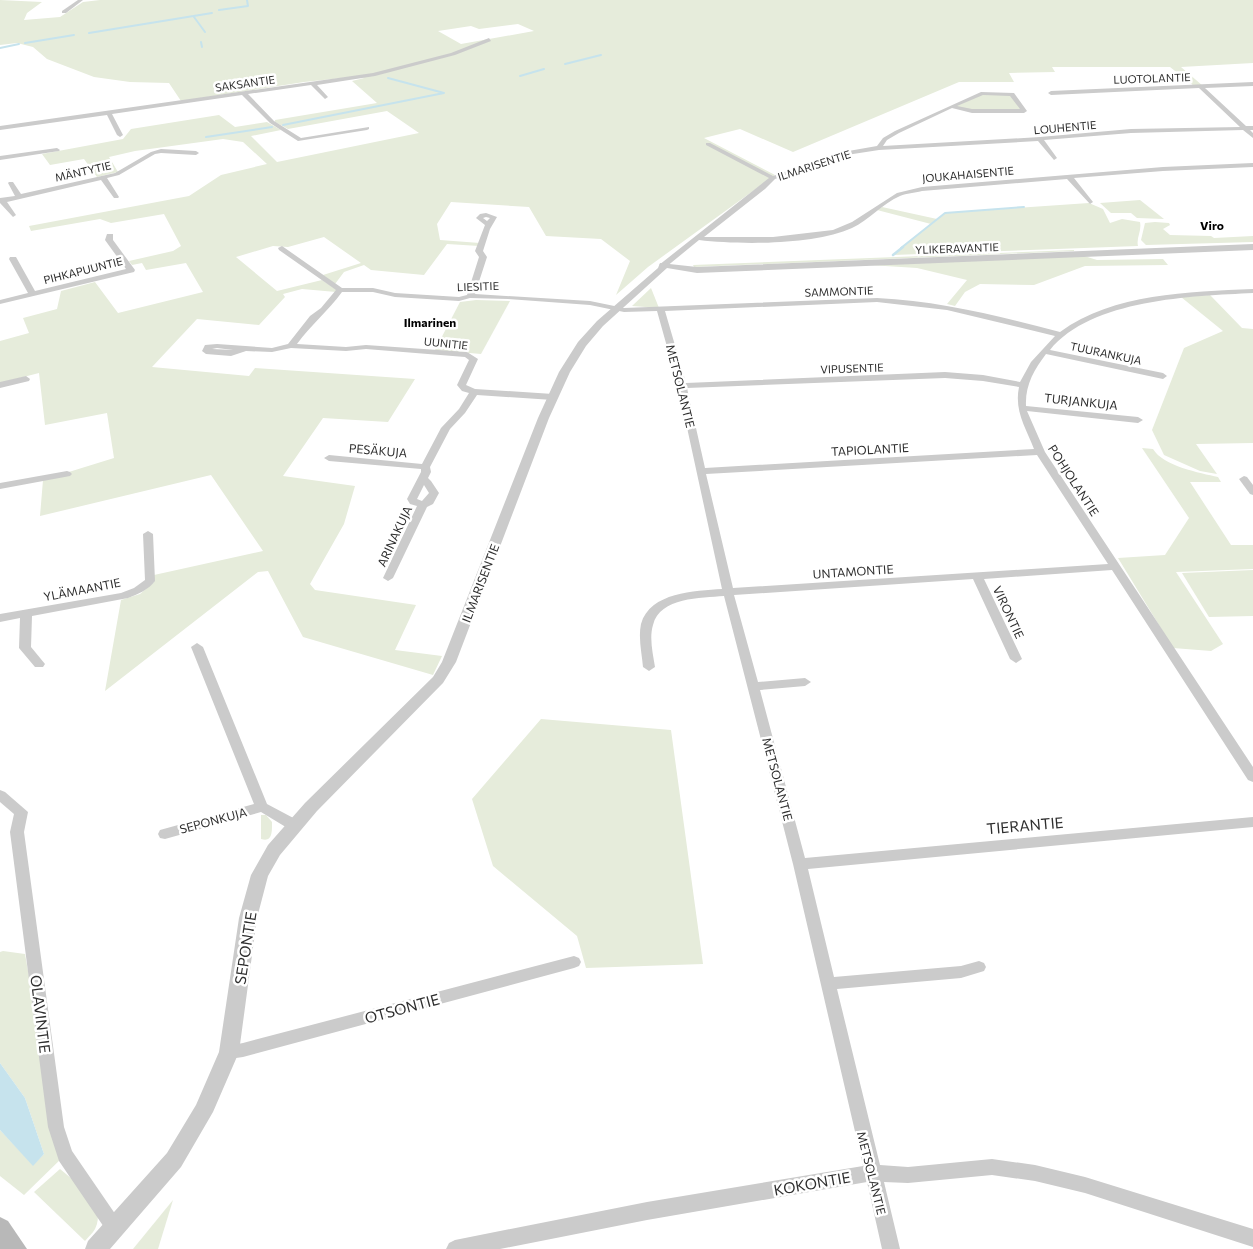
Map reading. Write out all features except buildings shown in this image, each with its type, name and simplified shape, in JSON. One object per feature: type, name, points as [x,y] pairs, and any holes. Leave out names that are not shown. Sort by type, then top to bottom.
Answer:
[{"type":"main road","points":[[0,1229],[15,1249]]},
{"type":"street","points":[[64,12],[81,0]]},
{"type":"street","name":"SAKSANTIE","points":[[0,128],[373,75],[453,54],[488,40]]},
{"type":"street","points":[[312,83],[325,97]]},
{"type":"street","name":"LUOTOLANTIE","points":[[1052,93],[1253,84]]},
{"type":"street","points":[[1201,87],[1253,136]]},
{"type":"street","points":[[243,93],[272,122],[300,140],[367,128]]},
{"type":"street","points":[[879,148],[885,139],[896,132],[953,106],[983,93],[1012,94],[1024,110],[972,111],[953,106]]},
{"type":"street","points":[[109,113],[120,135]]},
{"type":"street","name":"LOUHENTIE","points":[[879,148],[1040,140],[1131,130],[1253,128]]},
{"type":"street","points":[[1040,140],[1054,158]]},
{"type":"street","points":[[708,144],[773,178]]},
{"type":"street","name":"ILMARISENTIE","points":[[294,825],[438,680],[449,662],[553,397],[567,366],[584,343],[616,308],[624,304],[662,269],[663,265],[763,188],[773,178],[839,154],[879,148]]},
{"type":"street","points":[[0,158],[57,150]]},
{"type":"street","name":"MÄNTYTIE","points":[[1,201],[126,170],[152,154],[161,151],[196,154]]},
{"type":"street","name":"JOUKAHAISENTIE","points":[[696,238],[712,240],[828,233],[847,227],[899,194],[922,189],[1163,168],[1253,165]]},
{"type":"street","points":[[103,177],[116,197]]},
{"type":"street","points":[[1070,177],[1090,202]]},
{"type":"street","points":[[11,183],[19,196]]},
{"type":"street","points":[[1,201],[13,216]]},
{"type":"street","points":[[470,296],[484,257],[479,251],[486,235],[487,224]]},
{"type":"street","name":"PIHKAPUUNTIE","points":[[0,302],[131,270],[109,240],[110,236]]},
{"type":"street","name":"YLIKERAVANTIE","points":[[663,265],[697,270],[1253,247]]},
{"type":"street","points":[[246,348],[272,350],[291,346],[312,318],[324,310],[340,290],[282,248]]},
{"type":"street","points":[[13,259],[33,294]]},
{"type":"street","points":[[131,270],[142,267]]},
{"type":"street","name":"LIESITIE","points":[[340,290],[374,290],[395,295],[459,299],[470,296],[590,303],[616,308]]},
{"type":"street","points":[[1022,385],[1044,351],[1060,335],[1103,312],[1124,306],[1197,293],[1253,291]]},
{"type":"street","name":"SAMMONTIE","points":[[616,308],[661,310],[877,300],[914,301],[950,307],[1060,335]]},
{"type":"street","name":"METSOLANTIE","points":[[661,310],[682,386],[728,592],[800,864],[891,1249]]},
{"type":"street","name":"UUNITIE","points":[[291,346],[346,349],[366,347],[472,357],[474,359],[461,385],[465,389],[474,392]]},
{"type":"street","name":"TUURANKUJA","points":[[1044,351],[1163,376]]},
{"type":"street","name":"VIPUSENTIE","points":[[682,386],[945,375],[983,378],[1022,385]]},
{"type":"street","points":[[0,385],[26,379]]},
{"type":"street","name":"POHJOLANTIE","points":[[1022,385],[1022,408],[1040,452],[1253,778]]},
{"type":"street","points":[[422,479],[428,483],[434,493],[429,502],[423,505],[414,502],[412,499],[422,479],[426,472],[425,467],[446,428],[462,411],[474,392],[553,397]]},
{"type":"street","name":"TURJANKUJA","points":[[1022,408],[1138,420]]},
{"type":"street","name":"TAPIOLANTIE","points":[[702,471],[1040,452]]},
{"type":"street","name":"PESÄKUJA","points":[[329,458],[425,467]]},
{"type":"street","points":[[0,486],[66,474]]},
{"type":"street","points":[[1249,479],[1253,492]]},
{"type":"street","name":"ARINAKUJA","points":[[388,578],[423,505]]},
{"type":"street","name":"YLÄMAANTIE","points":[[0,618],[124,596],[138,590],[150,581],[148,534]]},
{"type":"street","name":"UNTAMONTIE","points":[[649,667],[647,624],[654,610],[671,600],[728,592],[1115,567]]},
{"type":"street","name":"VIRONTIE","points":[[977,576],[1016,659]]},
{"type":"street","points":[[26,614],[25,648],[39,664]]},
{"type":"street","points":[[197,647],[262,807],[294,825]]},
{"type":"street","points":[[753,686],[805,682]]},
{"type":"street","name":"OLAVINTIE","points":[[0,795],[21,812],[17,832],[56,1127],[65,1155],[114,1227]]},
{"type":"street","name":"SEPONKUJA","points":[[165,834],[262,807]]},
{"type":"street","name":"TIERANTIE","points":[[800,864],[1253,822]]},
{"type":"street","name":"SEPONTIE","points":[[96,1249],[174,1160],[190,1137],[203,1112],[229,1052],[248,918],[260,875],[274,850],[294,825]]},
{"type":"street","name":"OTSONTIE","points":[[229,1052],[244,1050],[574,962]]},
{"type":"street","points":[[828,983],[848,983],[961,972],[978,967]]},
{"type":"street","name":"KOKONTIE","points":[[455,1249],[647,1211],[872,1173],[908,1175],[992,1167],[1035,1173],[1085,1185],[1253,1238]]},
{"type":"green space","points":[[0,0],[42,2],[27,13],[24,20],[60,17],[83,2],[100,0],[1253,0],[1253,63],[1181,67],[1203,86],[1194,86],[1170,67],[1052,67],[1055,72],[1009,73],[1014,82],[959,82],[793,152],[740,129],[704,138],[775,175],[648,267],[616,295],[630,261],[601,239],[546,236],[529,207],[451,202],[437,224],[440,240],[480,243],[479,246],[447,244],[424,275],[371,270],[364,265],[344,272],[335,284],[323,275],[361,263],[324,237],[288,247],[273,246],[236,257],[277,291],[322,280],[337,290],[336,292],[302,289],[283,294],[285,297],[259,325],[197,319],[152,367],[249,376],[255,368],[415,379],[388,422],[323,418],[283,476],[355,486],[344,524],[310,584],[315,590],[416,605],[395,650],[442,656],[433,675],[303,637],[268,571],[258,572],[105,691],[121,600],[140,594],[154,582],[154,575],[263,551],[211,475],[40,516],[43,480],[114,458],[107,413],[45,425],[39,373],[0,383],[0,341],[29,333],[23,318],[57,309],[61,291],[95,282],[118,313],[203,292],[186,263],[146,270],[142,263],[132,265],[129,261],[173,251],[181,246],[164,214],[111,223],[100,219],[31,231],[29,226],[189,196],[221,175],[267,164],[243,142],[223,139],[135,151],[109,157],[118,172],[97,177],[84,159],[50,165],[42,154],[123,139],[131,129],[219,115],[235,127],[267,122],[281,130],[251,136],[277,162],[419,133],[387,111],[288,129],[275,122],[275,120],[377,103],[352,81],[364,78],[361,76],[304,82],[181,101],[169,83],[130,82],[94,77],[47,59],[33,47],[17,43],[0,45]],"holes":[[[518,24],[534,31],[461,44],[438,31],[471,26],[479,29]]]},
{"type":"green space","points":[[994,93],[1012,94],[1024,111],[972,111],[953,107],[974,96]]},
{"type":"green space","points":[[1140,200],[1164,219],[1137,218],[1131,213],[1111,213],[1100,203]]},
{"type":"green space","points":[[1089,203],[1103,209],[1110,223],[1122,219],[1140,222],[1138,246],[893,255],[931,224],[877,210],[882,207],[937,219],[945,213]]},
{"type":"green space","points":[[1145,223],[1169,223],[1170,225],[1163,229],[1170,235],[1211,236],[1214,238],[1253,236],[1253,242],[1146,245],[1141,240]]},
{"type":"green space","points":[[1074,250],[694,267],[693,265]]},
{"type":"green space","points":[[1081,255],[1097,260],[1163,259],[1168,265],[1085,266],[1034,285],[980,284],[965,292],[955,306],[947,304],[967,280],[917,268],[869,265]]},
{"type":"green space","points":[[651,288],[659,308],[632,306]]},
{"type":"green space","points":[[1210,295],[1242,328],[1253,329],[1253,443],[1196,444],[1217,474],[1200,471],[1164,455],[1152,430],[1184,348],[1223,331],[1181,297]]},
{"type":"green space","points":[[476,300],[510,301],[481,354],[435,350],[460,302]]},
{"type":"green space","points":[[1142,448],[1153,449],[1165,460],[1182,468],[1218,477],[1221,482],[1190,482],[1231,545],[1253,545],[1253,569],[1176,572],[1223,644],[1211,651],[1173,648],[1118,558],[1165,555],[1189,518]]},
{"type":"green space","points":[[1253,570],[1253,616],[1209,617],[1182,573]]},
{"type":"green space","points":[[541,719],[671,730],[703,964],[586,968],[577,936],[493,866],[472,799]]},
{"type":"green space","points":[[261,815],[266,815],[272,822],[271,835],[265,840],[261,839]]},
{"type":"green space","points":[[0,952],[25,954],[56,1127],[65,1155],[24,1195],[0,1176],[0,1130],[33,1165],[44,1154],[25,1098],[0,1063]]},
{"type":"green space","points":[[60,1169],[81,1187],[94,1203],[97,1211],[98,1220],[95,1229],[85,1241],[34,1192]]},
{"type":"green space","points":[[173,1200],[158,1249],[133,1249]]},
{"type":"water","points":[[0,1063],[25,1098],[44,1154],[33,1166],[0,1130]]},
{"type":"waterway","points":[[219,10],[248,6],[247,0]]},
{"type":"waterway","points":[[89,33],[212,13]]},
{"type":"waterway","points":[[194,17],[205,32]]},
{"type":"waterway","points":[[25,43],[74,35]]},
{"type":"waterway","points":[[201,42],[202,47]]},
{"type":"waterway","points":[[0,48],[19,44]]},
{"type":"waterway","points":[[565,64],[601,55]]},
{"type":"waterway","points":[[520,76],[544,69]]},
{"type":"waterway","points":[[283,125],[444,93],[388,78]]},
{"type":"waterway","points":[[206,137],[272,127]]},
{"type":"waterway","points":[[901,248],[945,213],[1024,207]]},
{"type":"waterway","points":[[893,255],[903,247]]},
{"type":"district","name":"Viro","points":[[1212,225]]},
{"type":"district","name":"Ilmarinen","points":[[430,322]]}]
